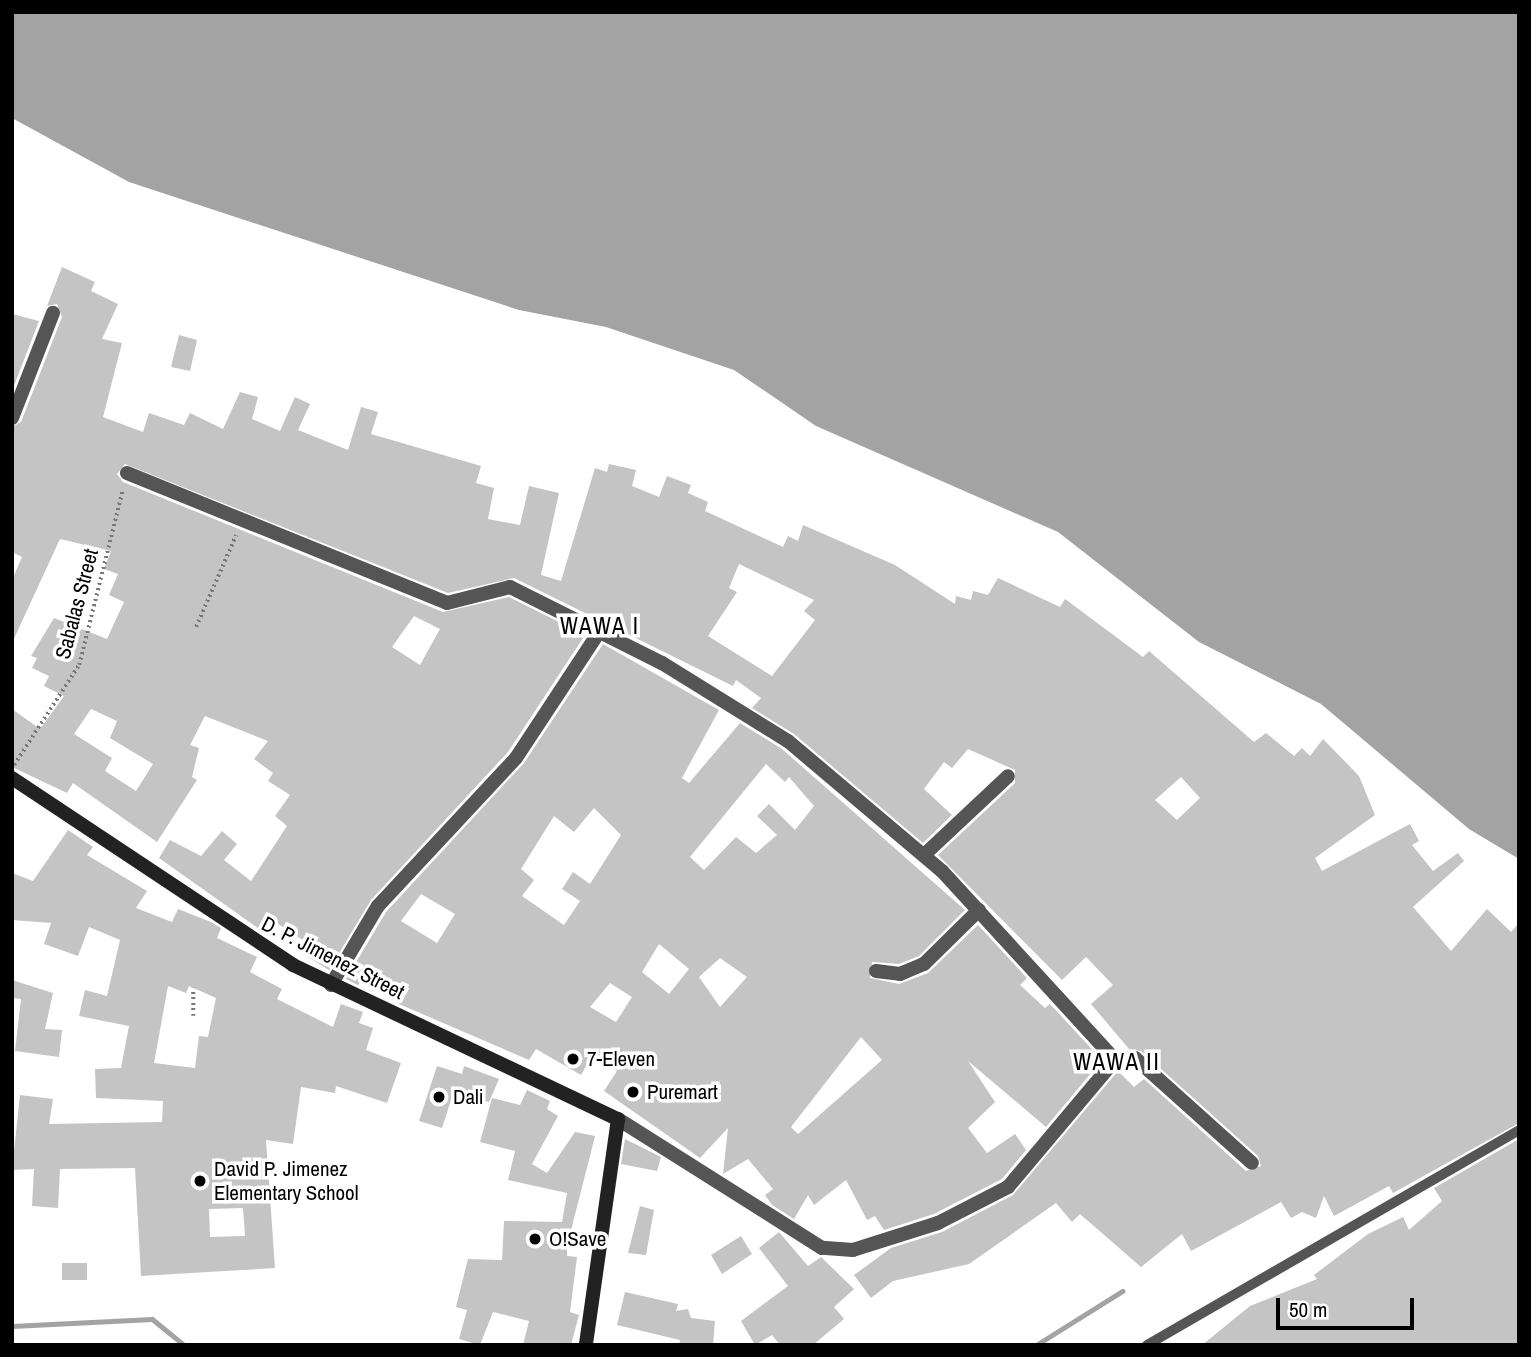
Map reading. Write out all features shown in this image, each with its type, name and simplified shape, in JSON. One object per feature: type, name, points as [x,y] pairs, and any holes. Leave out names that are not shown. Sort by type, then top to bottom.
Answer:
[{"type":"street","points":[[12,418],[53,313]]},
{"type":"street","points":[[127,473],[447,603],[510,587],[599,632],[788,741],[924,855],[979,910],[1115,1060]]},
{"type":"street","points":[[331,985],[378,906],[516,758],[599,632]]},
{"type":"street","points":[[924,855],[1008,776]]},
{"type":"street","name":"D. P. Jimenez Street","points":[[12,778],[251,940],[331,985],[618,1119]]},
{"type":"street","points":[[876,971],[900,974],[924,964],[979,910]]},
{"type":"street","points":[[586,1345],[618,1119],[822,1248],[853,1250],[938,1223],[1008,1187],[1115,1060],[1135,1058],[1252,1163]]},
{"type":"lane","points":[[1147,1345],[1519,1130]]},
{"type":"path","name":"Sabalas Street","points":[[12,767],[79,665],[127,473]]},
{"type":"path","points":[[196,627],[242,520]]},
{"type":"path","points":[[192,1016],[193,988]]},
{"type":"shaded area","points":[[12,12],[1519,12],[1519,859],[1469,829],[1321,704],[1199,642],[1058,532],[816,426],[734,370],[606,327],[519,310],[129,182],[12,118]]},
{"type":"building","points":[[62,267],[95,282],[91,291],[118,304],[102,339],[122,343],[103,417],[143,432],[149,413],[184,425],[190,413],[223,429],[240,392],[258,397],[252,419],[280,431],[295,397],[310,404],[298,430],[348,450],[361,407],[378,412],[371,434],[481,466],[476,483],[494,488],[488,519],[520,525],[529,486],[559,493],[541,575],[561,581],[595,468],[607,472],[609,464],[636,470],[632,486],[659,497],[667,476],[691,485],[688,493],[708,502],[705,511],[783,547],[788,536],[798,541],[803,525],[895,565],[955,604],[956,596],[971,600],[973,591],[988,595],[998,578],[1060,607],[1065,599],[1143,657],[1149,651],[1254,742],[1266,733],[1294,756],[1302,748],[1310,756],[1323,739],[1359,776],[1375,815],[1315,858],[1322,871],[1410,824],[1419,841],[1412,845],[1433,871],[1458,853],[1464,861],[1413,907],[1451,951],[1487,909],[1511,932],[1519,923],[1519,1123],[1393,1193],[1389,1186],[1334,1216],[1324,1196],[1316,1218],[1302,1212],[1291,1218],[1281,1202],[1191,1251],[1182,1234],[1141,1267],[1080,1214],[1072,1222],[1056,1203],[969,1264],[893,1281],[871,1298],[854,1275],[891,1248],[942,1232],[1013,1195],[1118,1071],[1134,1087],[1144,1079],[1246,1171],[1261,1166],[1258,1156],[1141,1051],[1129,1049],[1091,1004],[1113,985],[1086,957],[1062,980],[938,855],[1015,783],[1015,770],[968,749],[952,768],[944,762],[924,789],[952,815],[923,843],[794,734],[752,708],[761,698],[736,680],[733,686],[514,578],[448,593],[125,464],[117,474],[123,482],[443,612],[509,597],[585,635],[508,752],[371,900],[329,970],[303,954],[309,944],[278,924],[269,936],[159,858],[170,840],[201,856],[222,831],[237,844],[224,860],[251,881],[287,826],[275,816],[290,795],[268,781],[273,773],[254,759],[268,741],[205,716],[190,745],[199,748],[192,777],[197,780],[157,842],[73,783],[67,793],[12,767],[12,709],[40,729],[64,696],[44,686],[49,676],[32,668],[37,658],[31,656],[54,618],[107,639],[124,602],[109,595],[118,574],[104,569],[111,551],[60,539],[12,643],[12,580],[22,557],[12,552],[12,427],[21,422],[62,317],[57,304],[47,306]],"holes":[[[739,564],[814,600],[804,611],[815,620],[772,676],[708,636],[737,592],[729,588]],[[414,616],[440,629],[420,665],[392,647]],[[91,709],[117,721],[110,738],[153,764],[136,791],[105,771],[112,758],[74,734]],[[1181,777],[1200,798],[1177,820],[1155,800]]]},
{"type":"building","points":[[12,314],[39,321],[12,391]]},
{"type":"building","points":[[179,335],[197,340],[190,371],[171,367]]},
{"type":"building","points":[[603,644],[719,710],[682,778],[689,783],[740,723],[782,749],[965,910],[919,956],[899,964],[872,962],[870,978],[899,984],[928,973],[978,925],[1027,978],[1020,985],[1045,1008],[1050,1004],[1102,1060],[1046,1127],[968,1061],[995,1102],[968,1128],[987,1153],[1015,1134],[1026,1150],[1002,1179],[934,1214],[884,1230],[875,1216],[867,1220],[846,1180],[814,1205],[808,1195],[794,1219],[772,1205],[765,1195],[773,1189],[748,1159],[723,1174],[728,1128],[700,1158],[604,1091],[617,1071],[592,1055],[581,1075],[536,1049],[529,1060],[399,1004],[404,992],[370,971],[358,985],[346,979],[386,912],[524,763]],"holes":[[[766,764],[785,782],[789,777],[814,806],[795,830],[769,804],[757,816],[777,835],[756,853],[736,837],[704,870],[690,857]],[[594,808],[621,835],[590,884],[573,872],[562,889],[580,901],[564,925],[522,896],[534,880],[521,869],[554,816],[574,832]],[[421,894],[455,914],[437,943],[401,921]],[[659,944],[689,969],[669,994],[642,972]],[[720,958],[747,977],[720,1007],[699,977]],[[610,983],[632,997],[616,1022],[590,1007]],[[861,1037],[882,1060],[798,1134],[791,1127]]]},
{"type":"building","points":[[68,830],[93,847],[87,855],[147,891],[136,908],[172,922],[178,909],[211,922],[221,928],[217,938],[257,957],[250,972],[282,989],[277,999],[333,1027],[341,1004],[363,1012],[359,1023],[373,1028],[366,1050],[401,1063],[387,1103],[336,1086],[335,1093],[301,1087],[293,1144],[266,1140],[275,1268],[141,1276],[135,1168],[60,1169],[58,1208],[32,1206],[34,1169],[12,1170],[20,1095],[53,1099],[49,1124],[162,1122],[163,1101],[96,1098],[95,1069],[121,1068],[129,1026],[79,1016],[85,990],[107,996],[120,940],[89,927],[78,956],[44,944],[51,923],[12,920],[12,873],[33,881]],"holes":[[[168,986],[186,993],[189,986],[216,998],[208,1037],[199,1036],[195,1068],[154,1063]],[[243,1208],[245,1236],[210,1237],[209,1209]]]},
{"type":"building","points":[[12,980],[53,993],[45,1029],[62,1030],[59,1057],[15,1051],[21,999],[12,998]]},
{"type":"building","points":[[437,1066],[462,1074],[464,1066],[499,1079],[489,1102],[453,1094],[442,1128],[419,1121]]},
{"type":"building","points":[[527,1090],[550,1101],[547,1109],[558,1116],[532,1164],[547,1173],[575,1132],[595,1136],[567,1246],[567,1256],[577,1257],[570,1312],[579,1315],[571,1345],[523,1345],[529,1321],[493,1312],[480,1345],[459,1339],[467,1310],[456,1307],[468,1259],[502,1260],[504,1221],[562,1222],[567,1193],[508,1180],[515,1151],[480,1142],[492,1098],[520,1105]]},
{"type":"building","points":[[625,1139],[661,1157],[657,1171],[621,1164]]},
{"type":"building","points":[[1519,1139],[1519,1345],[1202,1345],[1250,1306],[1317,1279],[1314,1275],[1368,1234],[1403,1217],[1409,1230],[1442,1201],[1434,1188]]},
{"type":"building","points":[[640,1206],[654,1210],[646,1255],[628,1253]]},
{"type":"building","points":[[779,1232],[808,1266],[821,1257],[854,1289],[834,1307],[844,1319],[813,1345],[780,1345],[772,1335],[755,1345],[741,1321],[788,1286],[759,1248]]},
{"type":"building","points":[[741,1236],[752,1254],[722,1274],[711,1255]]},
{"type":"building","points":[[62,1263],[87,1263],[87,1280],[62,1280]]},
{"type":"building","points":[[625,1292],[678,1304],[676,1311],[688,1309],[691,1318],[715,1321],[713,1345],[679,1345],[680,1340],[617,1325]]},
{"type":"waterway","points":[[1036,1345],[1122,1291]]},
{"type":"waterway","points":[[12,1326],[152,1319],[184,1345]]},
{"type":"place","name":"7-Eleven","points":[[573,1059]]},
{"type":"place","name":"Puremart","points":[[633,1092]]},
{"type":"place","name":"Dali","points":[[439,1097]]},
{"type":"place","name":"David P. Jimenez Elementary School","points":[[200,1181]]},
{"type":"place","name":"O!Save","points":[[535,1239]]},
{"type":"district","name":"WAWA I","points":[[600,626]]},
{"type":"district","name":"WAWA II","points":[[1117,1062]]}]
